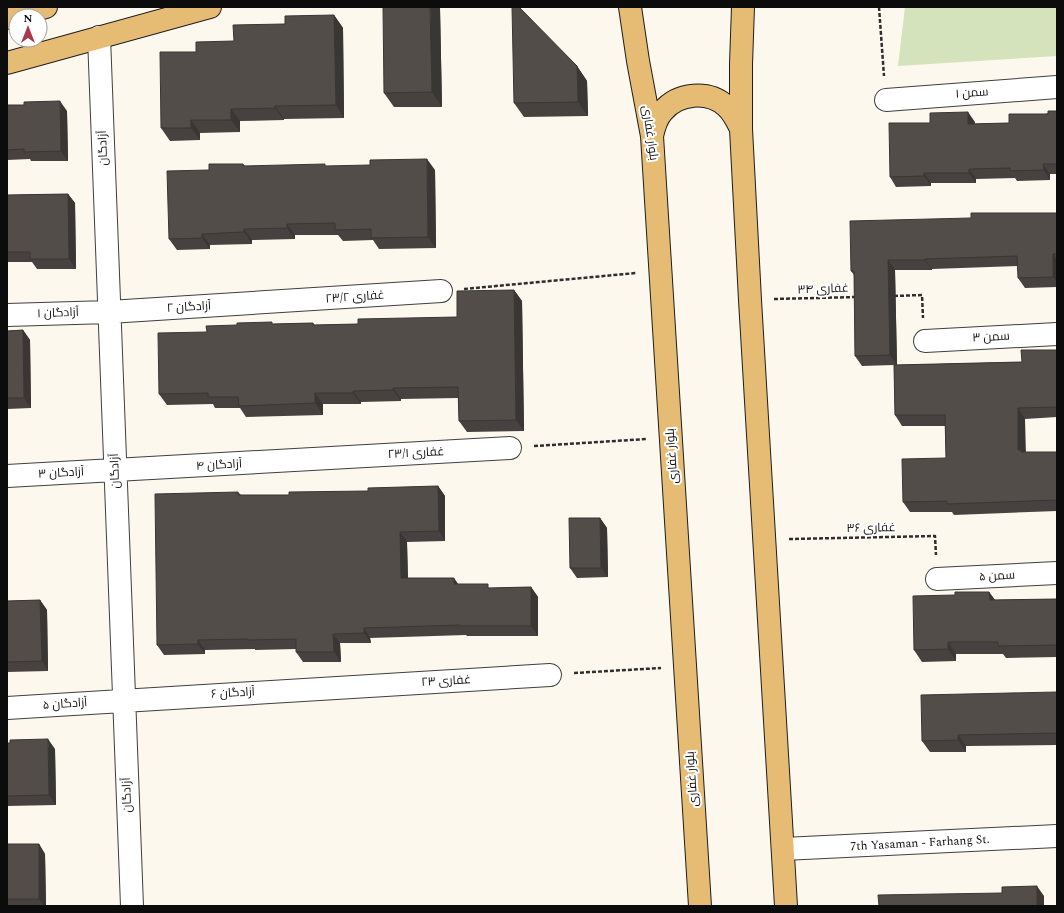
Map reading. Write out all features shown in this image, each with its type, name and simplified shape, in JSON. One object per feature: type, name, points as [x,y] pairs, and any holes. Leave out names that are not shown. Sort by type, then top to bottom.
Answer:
[{"type":"main road","points":[[7,18],[46,7]]},
{"type":"main road","points":[[7,63],[210,7]]},
{"type":"main road","name":"بلوار غفاری","points":[[630,7],[652,136],[700,906]]},
{"type":"main road","points":[[743,7],[741,129],[786,906]]},
{"type":"main road","points":[[652,136],[655,123],[663,111],[680,99],[700,95],[714,98],[726,106],[735,116],[741,129]]},
{"type":"street","name":"آزادگان","points":[[99,37],[132,906]]},
{"type":"street","name":"سمن ۱","points":[[886,100],[1057,87]]},
{"type":"street","name":"غفاری ۲۳/۲","points":[[269,302],[441,291]]},
{"type":"street","name":"آزادگان ۲","points":[[109,312],[269,302]]},
{"type":"street","name":"آزادگان ۱","points":[[7,315],[109,312]]},
{"type":"street","name":"سمن ۳","points":[[925,341],[1057,334]]},
{"type":"street","name":"غفاری ۲۳/۱","points":[[323,459],[510,448]]},
{"type":"street","name":"آزادگان ۴","points":[[115,471],[323,459]]},
{"type":"street","name":"آزادگان ۳","points":[[7,476],[115,471]]},
{"type":"street","name":"سمن ۵","points":[[937,579],[1057,573]]},
{"type":"street","name":"غفاری ۲۳","points":[[341,687],[550,675]]},
{"type":"street","name":"آزادگان ۶","points":[[124,700],[341,687]]},
{"type":"street","name":"آزادگان ۵","points":[[7,708],[124,700]]},
{"type":"street","name":"7th Yasaman - Farhang St.","points":[[783,850],[1057,836]]},
{"type":"path","points":[[879,7],[886,100]]},
{"type":"path","points":[[441,291],[660,271]]},
{"type":"path","points":[[891,296],[922,295],[925,341]]},
{"type":"path","name":"غفاری ۳۴","points":[[750,300],[860,297]]},
{"type":"path","points":[[510,448],[671,437]]},
{"type":"path","name":"غفاری ۳۶","points":[[764,539],[935,536],[937,579]]},
{"type":"path","points":[[550,675],[686,667]]},
{"type":"green space","points":[[905,7],[1057,7],[1057,56],[898,66]]},
{"type":"building","points":[[383,7],[430,7],[432,92],[384,93]]},
{"type":"building","points":[[512,7],[519,7],[577,66],[578,102],[514,103]]},
{"type":"building","points":[[334,15],[336,105],[275,106],[275,108],[231,109],[231,120],[191,120],[191,128],[161,128],[160,52],[196,52],[196,42],[234,41],[233,25],[285,24],[285,16]]},
{"type":"building","points":[[60,101],[61,151],[24,152],[24,149],[7,150],[7,105],[24,105],[24,102]]},
{"type":"building","points":[[1048,111],[1057,111],[1057,164],[1043,164],[1044,170],[1010,171],[1010,168],[969,169],[969,173],[924,173],[924,176],[890,177],[889,123],[930,123],[930,113],[968,112],[968,124],[1009,123],[1009,114],[1048,114]]},
{"type":"building","points":[[427,159],[428,237],[371,238],[371,229],[335,230],[335,223],[287,224],[287,228],[244,229],[244,232],[202,234],[202,238],[169,239],[167,171],[209,170],[209,164],[243,164],[243,166],[325,164],[325,166],[370,165],[370,160]]},
{"type":"building","points":[[68,194],[69,259],[30,259],[30,252],[7,252],[7,195]]},
{"type":"building","points":[[971,213],[1057,213],[1057,254],[1053,254],[1053,277],[1018,278],[1017,256],[888,260],[890,355],[855,356],[854,271],[851,271],[850,221],[971,218]]},
{"type":"building","points":[[514,290],[516,420],[459,421],[458,387],[393,388],[393,390],[353,391],[353,393],[315,393],[315,403],[239,406],[238,397],[208,397],[208,393],[159,394],[158,333],[207,332],[206,326],[237,325],[237,323],[313,323],[313,325],[358,324],[358,319],[457,317],[457,291]]},
{"type":"building","points":[[23,330],[24,398],[7,398],[7,331]]},
{"type":"building","points":[[1021,350],[1057,350],[1057,407],[1018,408],[1018,450],[1021,450],[1021,452],[1057,452],[1057,500],[947,504],[947,501],[903,502],[902,459],[946,458],[945,415],[895,415],[894,365],[1022,362]]},
{"type":"building","points":[[438,486],[439,531],[400,532],[401,578],[454,578],[454,584],[488,584],[488,588],[531,587],[531,626],[460,625],[364,628],[364,633],[333,634],[334,652],[296,652],[296,639],[198,640],[198,644],[157,645],[155,494],[238,492],[238,495],[289,495],[289,492],[368,491],[368,488]]},
{"type":"building","points":[[569,518],[600,518],[601,568],[570,568]]},
{"type":"building","points":[[955,592],[989,592],[990,600],[1057,599],[1057,645],[998,646],[998,642],[948,642],[948,649],[914,650],[913,596],[955,595]]},
{"type":"building","points":[[40,600],[42,661],[7,662],[7,601]]},
{"type":"building","points":[[1057,692],[1057,733],[958,735],[958,740],[922,741],[921,695]]},
{"type":"building","points":[[48,739],[49,795],[7,796],[7,743],[10,743],[10,740]]},
{"type":"building","points":[[7,844],[39,844],[39,899],[7,899]]},
{"type":"building","points":[[1037,886],[1037,906],[879,906],[878,895],[1002,893],[1002,887]]}]
